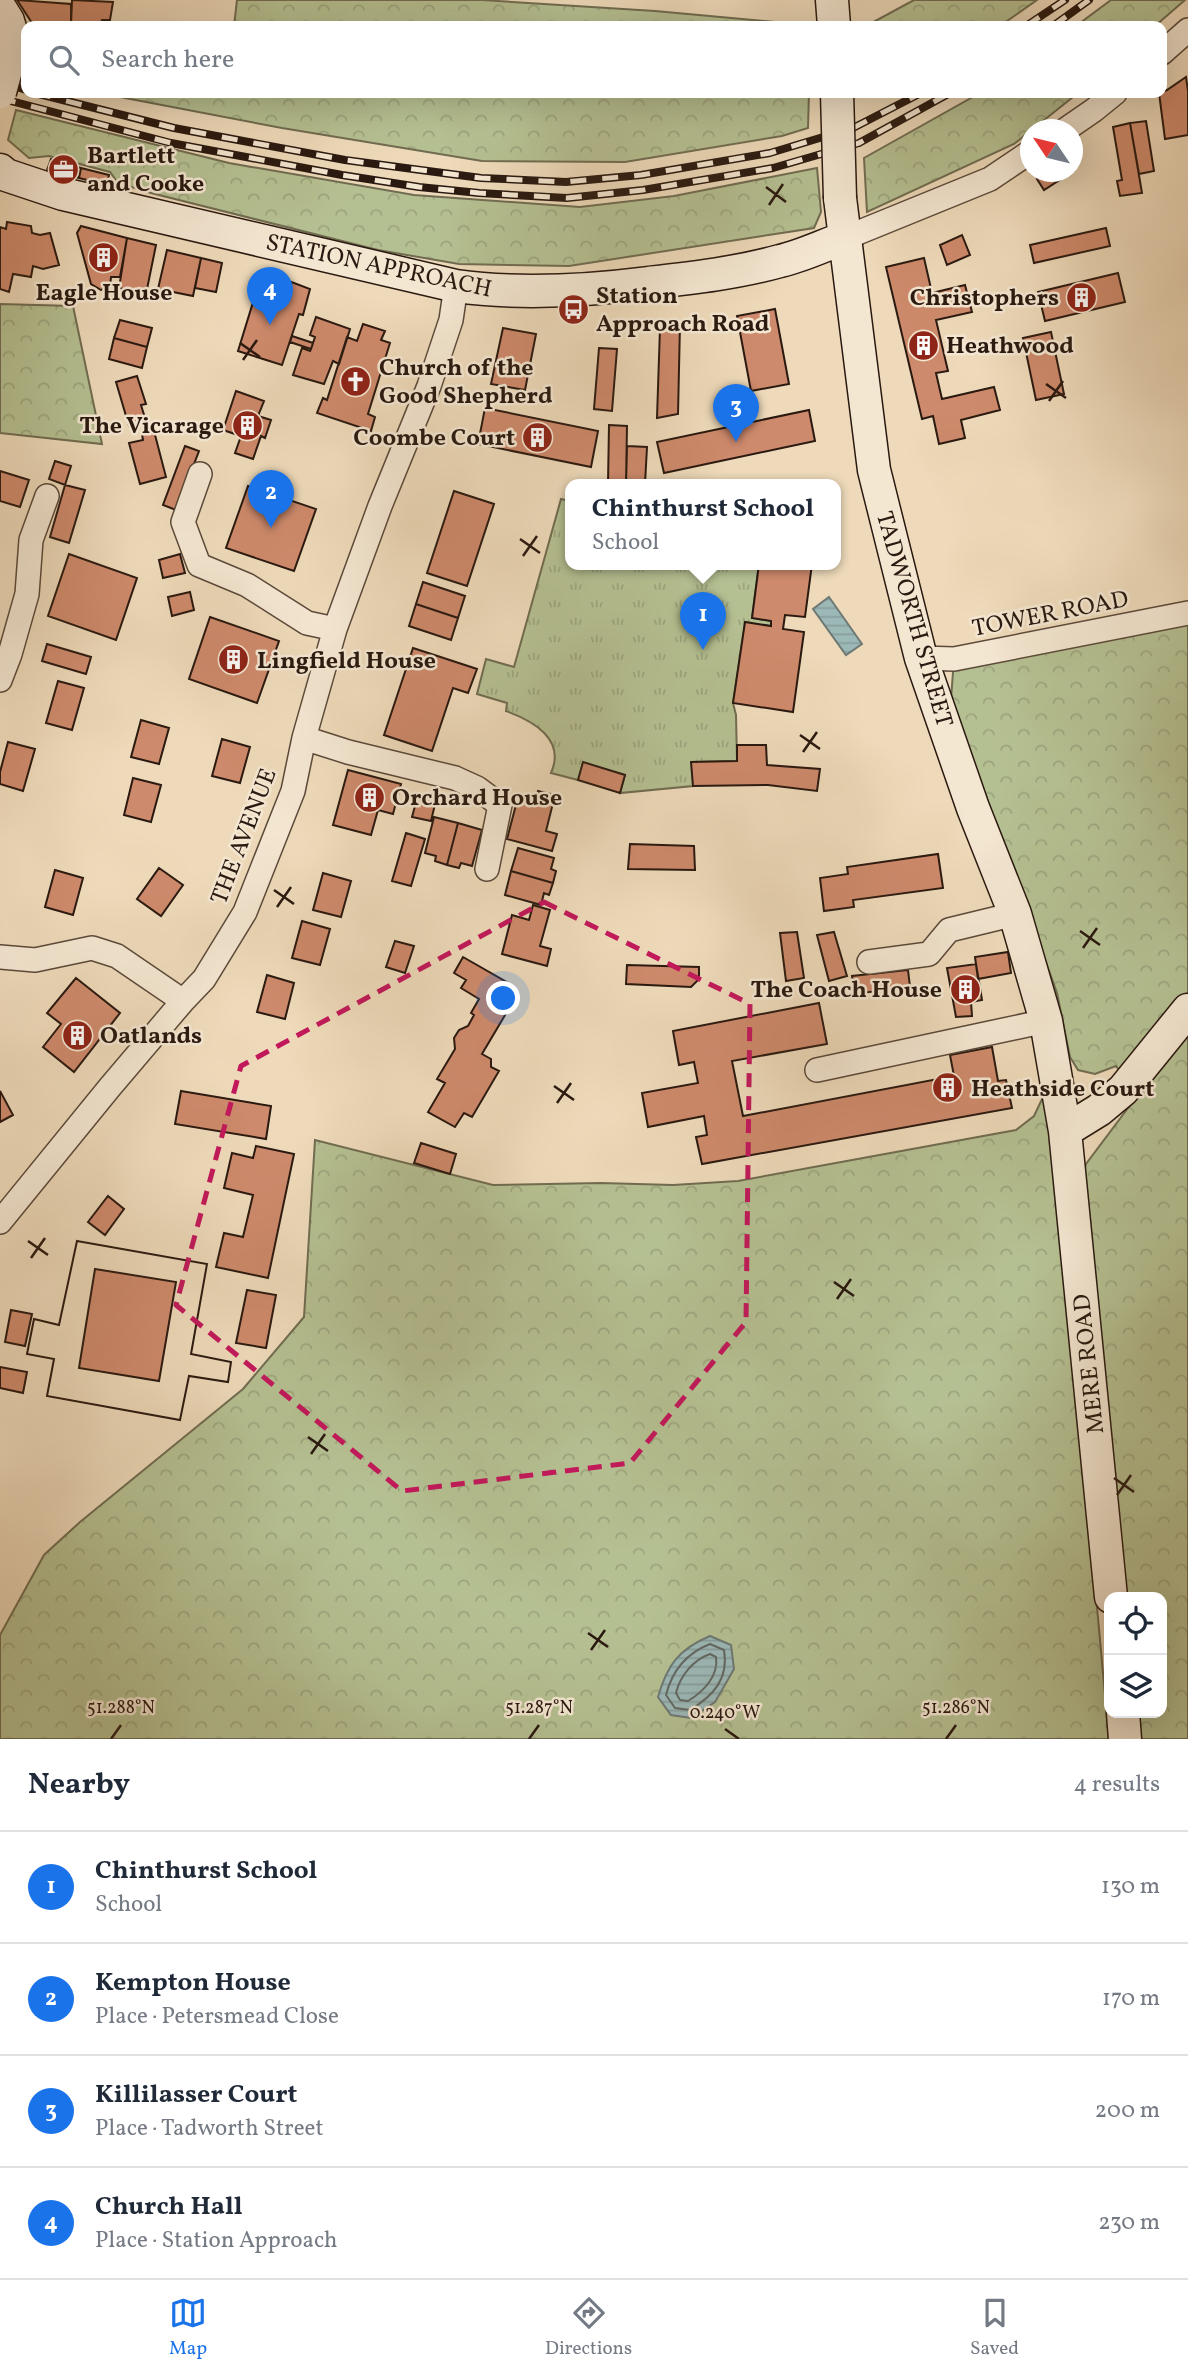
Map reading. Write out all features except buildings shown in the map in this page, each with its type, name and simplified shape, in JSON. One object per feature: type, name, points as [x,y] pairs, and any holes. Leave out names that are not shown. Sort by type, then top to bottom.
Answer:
[{"type":"main road","points":[[832,0],[834,21]]},
{"type":"main road","points":[[0,8],[8,21],[14,41],[0,92]]},
{"type":"main road","name":"TADWORTH STREET","points":[[837,98],[840,198],[874,470],[921,658],[973,808],[1015,914],[1046,1021],[1065,1131]]},
{"type":"main road","name":"STATION APPROACH","points":[[0,170],[6,175],[63,194],[456,286],[522,292],[612,288],[700,277],[782,261],[845,237]]},
{"type":"main road","points":[[1065,1131],[1099,1110],[1122,1090],[1188,1010]]},
{"type":"main road","name":"MERE ROAD","points":[[1065,1131],[1111,1592]]},
{"type":"main road","points":[[1123,1718],[1125,1739]]},
{"type":"street","points":[[1167,49],[1188,30]]},
{"type":"street","points":[[1080,119],[1108,98]]},
{"type":"street","points":[[845,237],[990,179],[1020,159]]},
{"type":"street","name":"THE AVENUE","points":[[0,1222],[204,979],[245,912],[293,791],[304,737],[335,629],[380,506],[429,386],[451,320],[456,286]]},
{"type":"street","points":[[200,474],[183,522],[199,565],[247,585],[307,623],[335,629]]},
{"type":"street","points":[[0,680],[27,594],[31,540],[47,496]]},
{"type":"street","name":"TOWER ROAD","points":[[921,658],[954,659],[1188,613]]},
{"type":"street","points":[[304,737],[360,756],[455,778],[477,788],[500,805],[487,869]]},
{"type":"street","points":[[869,961],[929,954],[949,930],[1015,914]]},
{"type":"street","points":[[0,957],[35,960],[92,948],[117,956],[183,1001]]},
{"type":"street","points":[[817,1070],[1046,1021]]},
{"type":"highlighted area","points":[[544,902],[750,1004],[746,1322],[630,1463],[402,1491],[176,1305],[241,1066]]},
{"type":"green space","points":[[237,0],[482,0],[763,21],[235,21]]},
{"type":"green space","points":[[914,0],[1037,0],[1007,21],[875,21]]},
{"type":"green space","points":[[1111,0],[1185,0],[1161,21],[1083,21]]},
{"type":"green space","points":[[125,98],[809,98],[808,128],[782,136],[625,162],[482,161],[282,128]]},
{"type":"green space","points":[[971,98],[1072,98],[1045,119],[1020,119],[1020,139],[1014,144],[867,212],[864,158]]},
{"type":"green space","points":[[16,110],[229,163],[414,195],[580,207],[674,196],[817,168],[821,212],[814,228],[569,266],[459,264],[378,250],[151,193],[118,183],[110,172],[49,156],[29,158],[8,140]]},
{"type":"green space","points":[[0,304],[73,306],[102,444],[0,433]]},
{"type":"green space","points":[[561,499],[565,500],[565,570],[758,570],[752,618],[771,621],[771,626],[745,623],[733,703],[736,715],[737,761],[692,762],[693,786],[620,793],[625,775],[583,763],[578,780],[551,773],[554,750],[544,733],[527,720],[506,711],[507,703],[477,694],[486,659],[514,667]]},
{"type":"green space","points":[[1188,613],[1188,1739],[1137,1739],[1135,1718],[1167,1718],[1167,1592],[1124,1592],[1084,1171],[1086,1164],[1137,1096],[1116,1066],[1095,1074],[1078,1070],[1070,1057],[1057,993],[951,699],[954,659]]},
{"type":"green space","points":[[1043,1097],[1052,1125],[1060,1199],[1104,1684],[1104,1718],[1107,1718],[1109,1739],[0,1739],[0,1635],[44,1555],[80,1522],[243,1389],[304,1317],[315,1140],[493,1185],[673,1185],[738,1181],[1016,1130],[1034,1116]]},
{"type":"water","points":[[829,597],[862,644],[846,655],[813,609]]},
{"type":"water","points":[[710,1636],[731,1645],[734,1669],[715,1702],[691,1718],[671,1715],[658,1697],[670,1667],[682,1653]]},
{"type":"railway","points":[[1034,21],[1065,0]]},
{"type":"railway","points":[[1060,21],[1089,0]]},
{"type":"railway","points":[[0,81],[21,88]]},
{"type":"railway","points":[[0,98],[171,143],[342,175],[419,187],[567,198],[643,190],[773,168],[859,143],[941,98]]},
{"type":"railway","points":[[55,98],[174,128],[345,160],[481,178],[566,182],[641,175],[770,153],[853,128],[911,98]]},
{"type":"place","name":"Bartlett and Cooke","points":[[64,169]]},
{"type":"place","name":"Eagle House","points":[[104,258]]},
{"type":"place","name":"Christophers","points":[[1082,297]]},
{"type":"place","name":"Station Approach Road","points":[[573,309]]},
{"type":"place","name":"Church Hall","points":[[270,325]]},
{"type":"place","name":"Heathwood","points":[[923,345]]},
{"type":"place","name":"Church of the Good Shepherd","points":[[356,381]]},
{"type":"place","name":"The Vicarage","points":[[247,425]]},
{"type":"place","name":"Coombe Court","points":[[538,437]]},
{"type":"place","name":"Killilasser Court","points":[[736,442]]},
{"type":"place","name":"Kempton House","points":[[271,528]]},
{"type":"place","name":"Chinthurst School","points":[[703,650]]},
{"type":"place","name":"Lingfield House","points":[[234,660]]},
{"type":"place","name":"Orchard House","points":[[369,797]]},
{"type":"place","name":"The Coach House","points":[[965,989]]},
{"type":"place","name":"Oatlands","points":[[77,1035]]},
{"type":"place","name":"Heathside Court","points":[[948,1088]]}]
